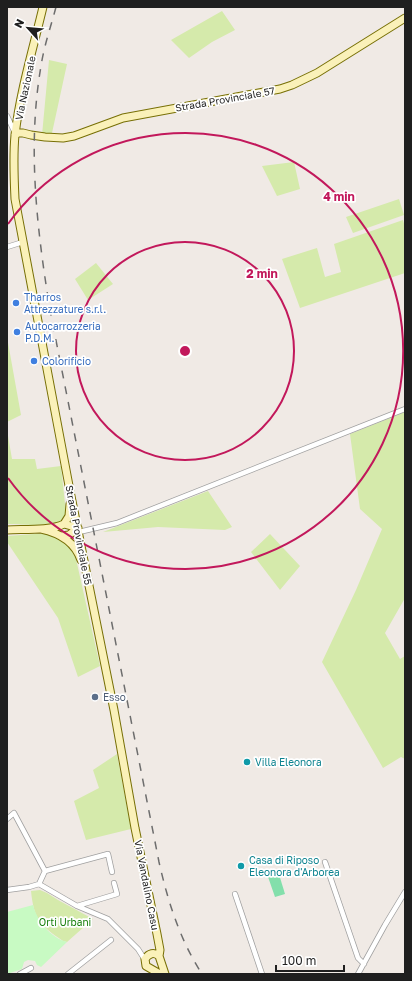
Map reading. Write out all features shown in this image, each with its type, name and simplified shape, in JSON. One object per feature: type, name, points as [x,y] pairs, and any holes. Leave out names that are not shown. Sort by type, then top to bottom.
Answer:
[{"type":"main road","name":"Via Nazionale","points":[[20,135],[22,114],[21,101],[43,7]]},
{"type":"main road","name":"Strada Provinciale 57","points":[[20,135],[63,138],[74,136],[123,118],[280,90],[292,86],[317,73],[405,18]]},
{"type":"main road","points":[[20,135],[15,150],[14,176],[15,199],[23,242]]},
{"type":"main road","name":"Strada Provinciale 55","points":[[23,242],[135,828]]},
{"type":"main road","points":[[7,530],[42,529],[64,524],[68,520],[70,512],[70,491]]},
{"type":"main road","points":[[64,524],[78,530]]},
{"type":"main road","points":[[42,529],[55,532],[72,544],[76,549],[88,581]]},
{"type":"main road","points":[[61,536],[69,535],[78,530]]},
{"type":"main road","name":"Via Vandalino Casu","points":[[135,828],[158,942],[152,956]]},
{"type":"main road","points":[[161,964],[157,972],[150,970],[146,966],[152,956],[162,961],[161,964],[165,974]]},
{"type":"street","points":[[7,116],[20,135]]},
{"type":"street","points":[[7,247],[23,242]]},
{"type":"street","points":[[78,530],[117,523],[405,409]]},
{"type":"street","points":[[7,819],[14,813],[45,871]]},
{"type":"street","points":[[45,871],[108,854],[112,872]]},
{"type":"street","points":[[325,862],[358,958],[364,964]]},
{"type":"street","points":[[39,884],[45,871]]},
{"type":"street","points":[[77,906],[117,894],[114,883]]},
{"type":"street","points":[[7,890],[39,884],[77,906],[108,919],[138,949],[152,956]]},
{"type":"street","points":[[358,974],[405,892]]},
{"type":"street","points":[[235,894],[262,974]]},
{"type":"street","points":[[68,974],[111,940]]},
{"type":"street","points":[[20,974],[31,968]]},
{"type":"green space","points":[[222,11],[235,30],[212,42],[189,58],[171,40]]},
{"type":"green space","points":[[49,60],[67,64],[52,133],[42,135]]},
{"type":"green space","points":[[294,162],[300,189],[277,196],[262,166]]},
{"type":"green space","points":[[399,199],[404,215],[353,233],[346,217]]},
{"type":"green space","points":[[403,220],[405,227],[405,273],[300,308],[282,259],[317,248],[325,277],[341,272],[334,244]]},
{"type":"green space","points":[[96,263],[113,284],[88,300],[75,279]]},
{"type":"green space","points":[[7,337],[21,415],[7,422]]},
{"type":"green space","points":[[405,412],[405,598],[385,633],[400,659],[405,656],[405,759],[401,757],[383,768],[322,662],[356,590],[382,529],[360,509],[350,434]]},
{"type":"green space","points":[[7,430],[12,459],[35,459],[37,469],[61,466],[66,513],[64,519],[60,522],[47,525],[7,524]]},
{"type":"green space","points":[[208,491],[232,527],[225,530],[158,527],[103,532]]},
{"type":"green space","points":[[48,533],[65,543],[71,549],[76,559],[100,666],[78,677],[58,618],[7,542],[7,536]]},
{"type":"green space","points":[[270,534],[300,566],[280,590],[251,552]]},
{"type":"green space","points":[[117,754],[131,829],[86,840],[74,801],[99,788],[93,770]]},
{"type":"green space","points":[[278,871],[285,894],[275,897],[267,874]]},
{"type":"green space","name":"Orti Urbani","points":[[40,890],[93,919],[67,942],[63,941],[49,931],[36,915],[31,891]]},
{"type":"green space","points":[[33,905],[41,923],[50,933],[67,942],[41,967],[37,965],[35,961],[28,960],[24,962],[22,969],[7,974],[7,912]]},
{"type":"railway","points":[[56,7],[42,59],[35,127],[35,188],[45,280],[159,862],[166,892],[181,934],[202,974]]},
{"type":"place","name":"Tharros Attrezzature s.r.l.","points":[[16,303]]},
{"type":"place","name":"Autocarrozzeria P.D.M.","points":[[17,332]]},
{"type":"place","name":"Colorificio","points":[[34,361]]},
{"type":"place","name":"Esso","points":[[95,697]]},
{"type":"place","name":"Villa Eleonora","points":[[247,762]]},
{"type":"place","name":"Casa di Riposo Eleonora d'Arborea","points":[[241,866]]}]
